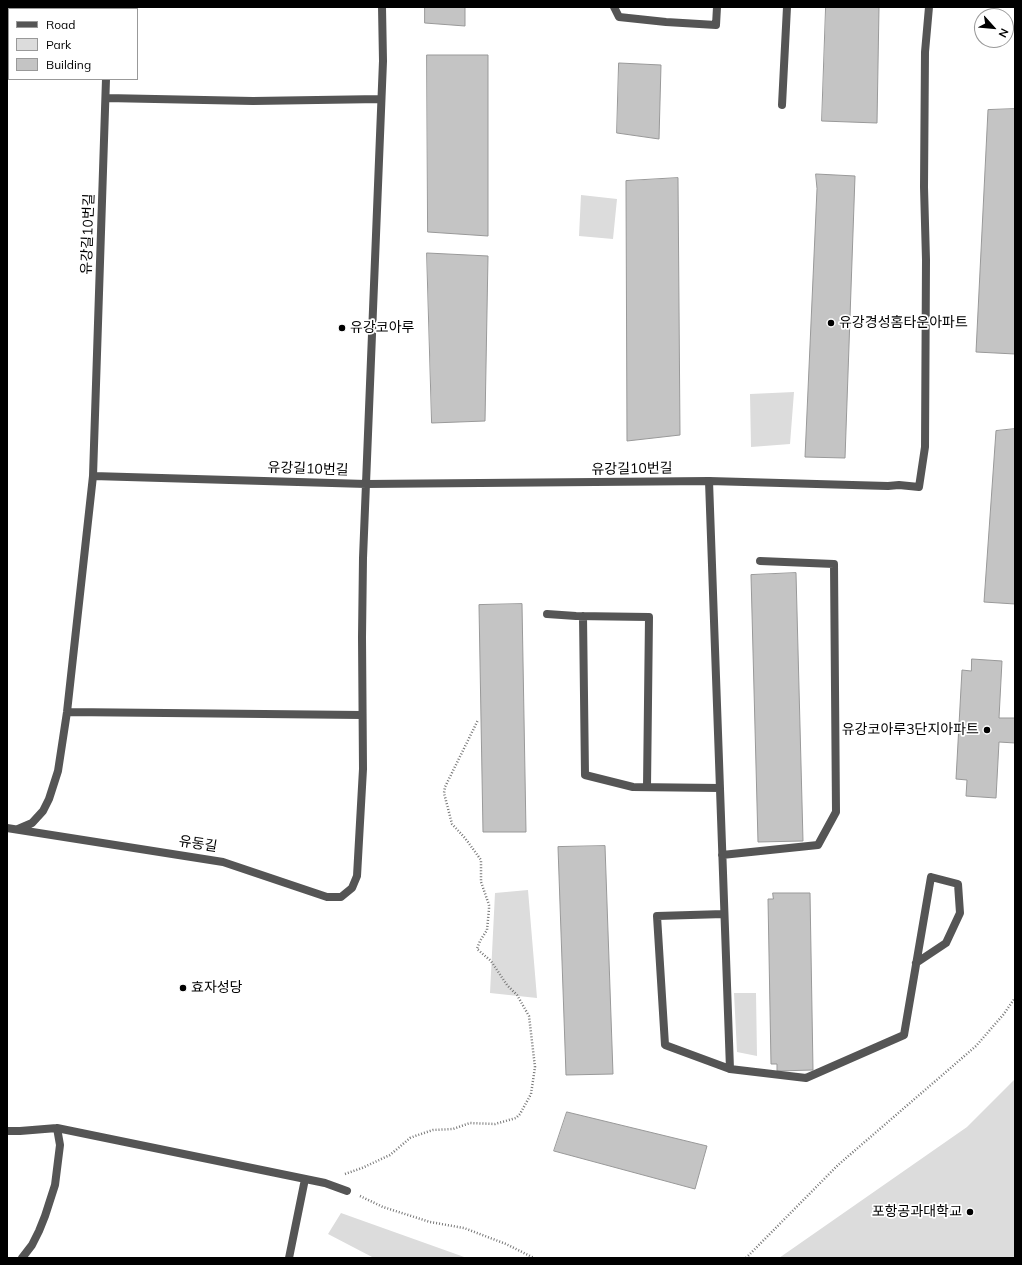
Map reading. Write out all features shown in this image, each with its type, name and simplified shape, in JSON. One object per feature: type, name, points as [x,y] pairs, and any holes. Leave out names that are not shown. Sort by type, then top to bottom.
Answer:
[{"type":"street","name":"유동길","points":[[7,828],[223,862],[327,897],[341,897],[352,888],[357,876],[363,769],[363,558],[383,61],[382,7]]},
{"type":"street","points":[[614,7],[619,17],[716,25],[717,7]]},
{"type":"street","points":[[782,105],[787,7]]},
{"type":"street","name":"유강길10번길","points":[[106,80],[93,476],[366,484],[709,481],[888,486],[899,485],[919,487],[925,447],[925,52],[929,7]]},
{"type":"street","points":[[106,98],[253,101],[381,99]]},
{"type":"street","points":[[17,829],[32,823],[43,811],[49,799],[58,770],[67,712],[93,476]]},
{"type":"street","points":[[709,481],[730,1069]]},
{"type":"street","points":[[722,855],[818,845],[836,812],[834,564],[760,561]]},
{"type":"street","points":[[547,614],[648,617],[647,787]]},
{"type":"street","points":[[583,616],[585,775],[633,787],[720,788]]},
{"type":"street","points":[[67,712],[362,715]]},
{"type":"street","points":[[724,914],[657,916],[665,1045],[730,1069],[806,1078],[904,1035],[916,963],[931,877],[958,884],[960,913],[946,942],[916,963]]},
{"type":"street","points":[[7,1131],[57,1128],[325,1183],[347,1191]]},
{"type":"street","points":[[22,1258],[32,1245],[39,1231],[55,1185],[60,1145],[57,1128]]},
{"type":"street","points":[[289,1258],[305,1180]]},
{"type":"path","points":[[325,1183],[390,1155],[410,1138],[415,1136],[433,1130],[454,1129],[470,1123],[495,1124],[516,1118],[520,1114],[531,1094],[535,1067],[529,1016],[517,995],[507,985],[491,961],[477,949],[487,930],[489,909],[481,882],[480,860],[465,838],[452,824],[444,793],[445,787],[478,720]]},
{"type":"path","points":[[746,1258],[838,1165],[976,1046],[1003,1015],[1015,998]]},
{"type":"path","points":[[347,1191],[383,1207],[430,1222],[464,1228],[506,1244],[534,1258]]},
{"type":"green space","points":[[581,195],[617,199],[613,239],[579,236]]},
{"type":"green space","points":[[794,392],[790,444],[751,447],[750,394]]},
{"type":"green space","points":[[528,890],[537,998],[490,993],[495,893]]},
{"type":"green space","points":[[734,993],[756,993],[757,1056],[737,1052]]},
{"type":"green space","points":[[1015,1079],[1015,1256],[1012,1258],[779,1258],[967,1127]]},
{"type":"green space","points":[[341,1213],[467,1258],[374,1258],[328,1234]]},
{"type":"building","points":[[425,7],[465,7],[465,26],[425,23]]},
{"type":"building","points":[[826,7],[879,7],[877,123],[822,121]]},
{"type":"building","points":[[427,55],[488,55],[488,236],[428,232]]},
{"type":"building","points":[[619,63],[661,65],[659,139],[617,133]]},
{"type":"building","points":[[1015,109],[1015,354],[976,352],[988,110]]},
{"type":"building","name":"유강경성홈타운아파트","points":[[816,174],[855,176],[845,458],[805,457],[817,189]]},
{"type":"building","points":[[678,178],[680,435],[627,441],[626,181]]},
{"type":"building","points":[[427,253],[488,256],[485,421],[432,423]]},
{"type":"building","points":[[1015,429],[1015,604],[984,602],[996,431]]},
{"type":"building","points":[[796,573],[803,841],[758,842],[751,575]]},
{"type":"building","points":[[522,604],[526,832],[483,832],[479,605]]},
{"type":"building","name":"유강코아루3단지아파트","points":[[972,659],[1002,661],[999,718],[1015,718],[1015,743],[999,742],[996,798],[966,796],[967,780],[956,779],[962,670],[971,671]]},
{"type":"building","points":[[605,846],[613,1074],[566,1075],[558,847]]},
{"type":"building","points":[[773,893],[810,893],[813,1070],[777,1071],[777,1064],[771,1064],[768,899],[773,899]]},
{"type":"building","points":[[567,1112],[707,1146],[695,1189],[554,1151]]},
{"type":"place","name":"유강경성홈타운아파트","points":[[831,323]]},
{"type":"place","name":"유강코아루","points":[[342,328]]},
{"type":"place","name":"유강코아루3단지아파트","points":[[987,730]]},
{"type":"place","name":"효자성당","points":[[183,988]]},
{"type":"place","name":"포항공과대학교","points":[[970,1212]]}]
